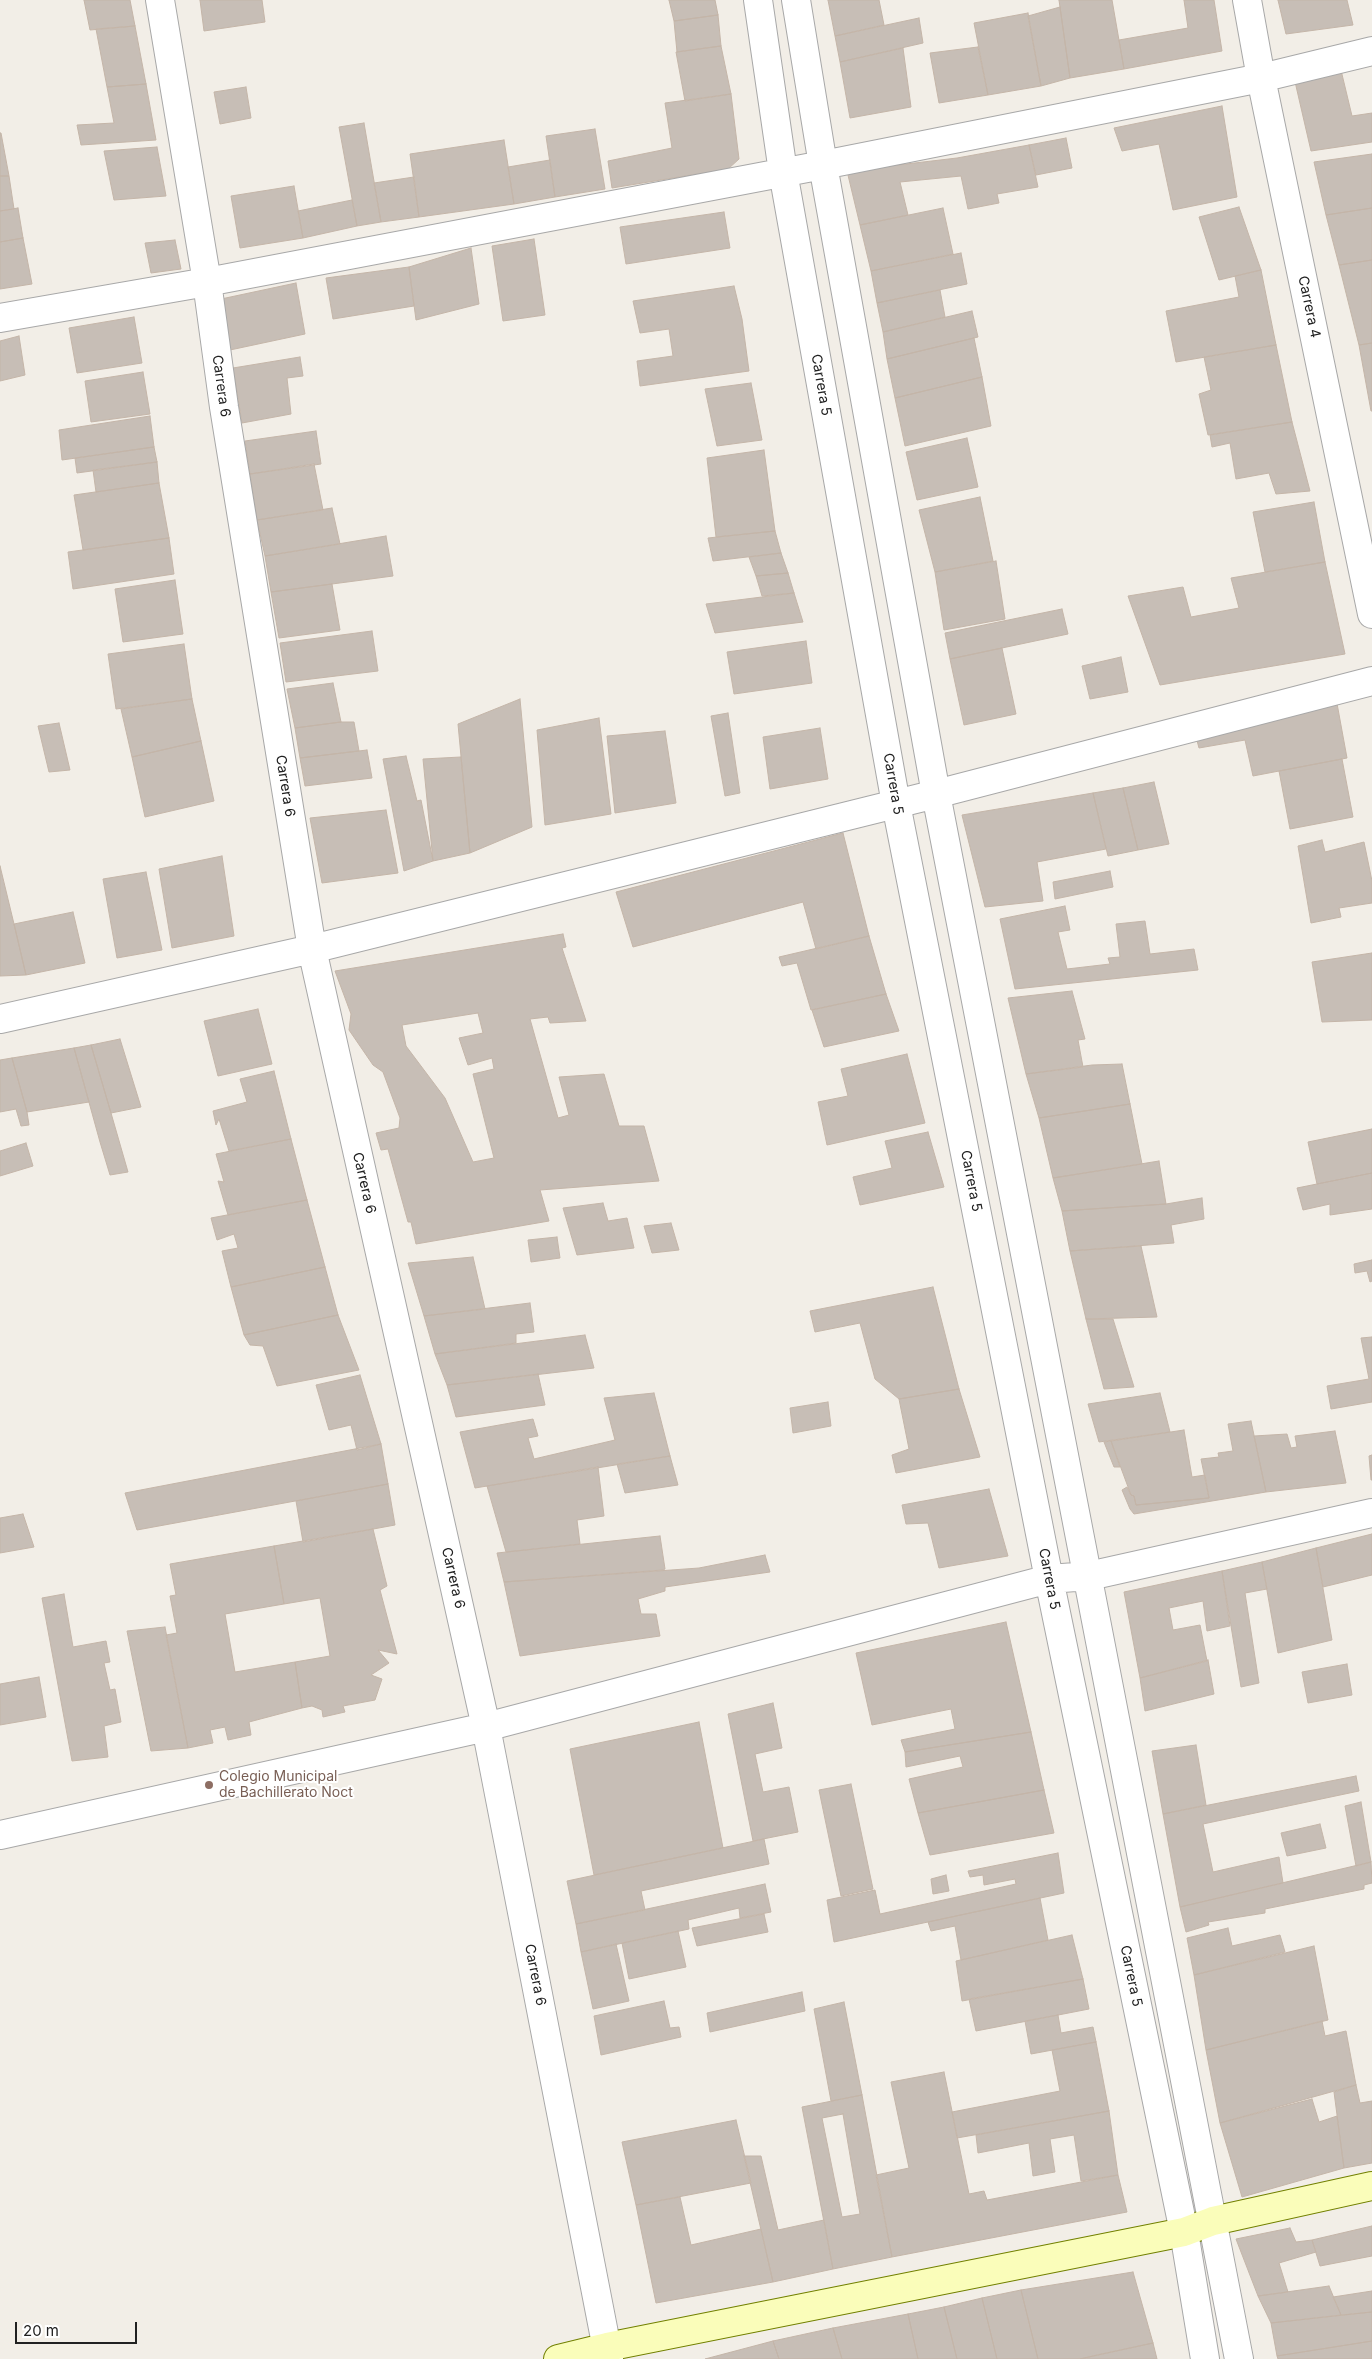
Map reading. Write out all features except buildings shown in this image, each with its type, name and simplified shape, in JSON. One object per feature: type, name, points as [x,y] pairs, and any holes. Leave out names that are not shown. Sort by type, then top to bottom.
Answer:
[{"type":"main road","points":[[558,2359],[608,2353],[1184,2232],[1213,2221],[1372,2186]]},
{"type":"street","name":"Carrera 6","points":[[160,0],[207,282],[224,407],[312,950],[486,1727],[608,2353]]},
{"type":"street","name":"Carrera 5","points":[[758,0],[783,172],[896,804],[1049,1579],[1184,2232],[1205,2359]]},
{"type":"street","points":[[796,0],[823,165],[936,794],[1089,1576],[1239,2359]]},
{"type":"street","name":"Carrera 4","points":[[1247,0],[1261,78],[1372,614]]},
{"type":"street","points":[[0,318],[207,282],[823,165],[1261,78],[1372,51]]},
{"type":"street","points":[[0,1019],[312,950],[936,794],[1372,681]]},
{"type":"street","points":[[0,1835],[486,1727],[1049,1579],[1089,1576],[1372,1514]]},
{"type":"place","name":"Colegio Municipal de Bachillerato Noct","points":[[209,1785]]}]
